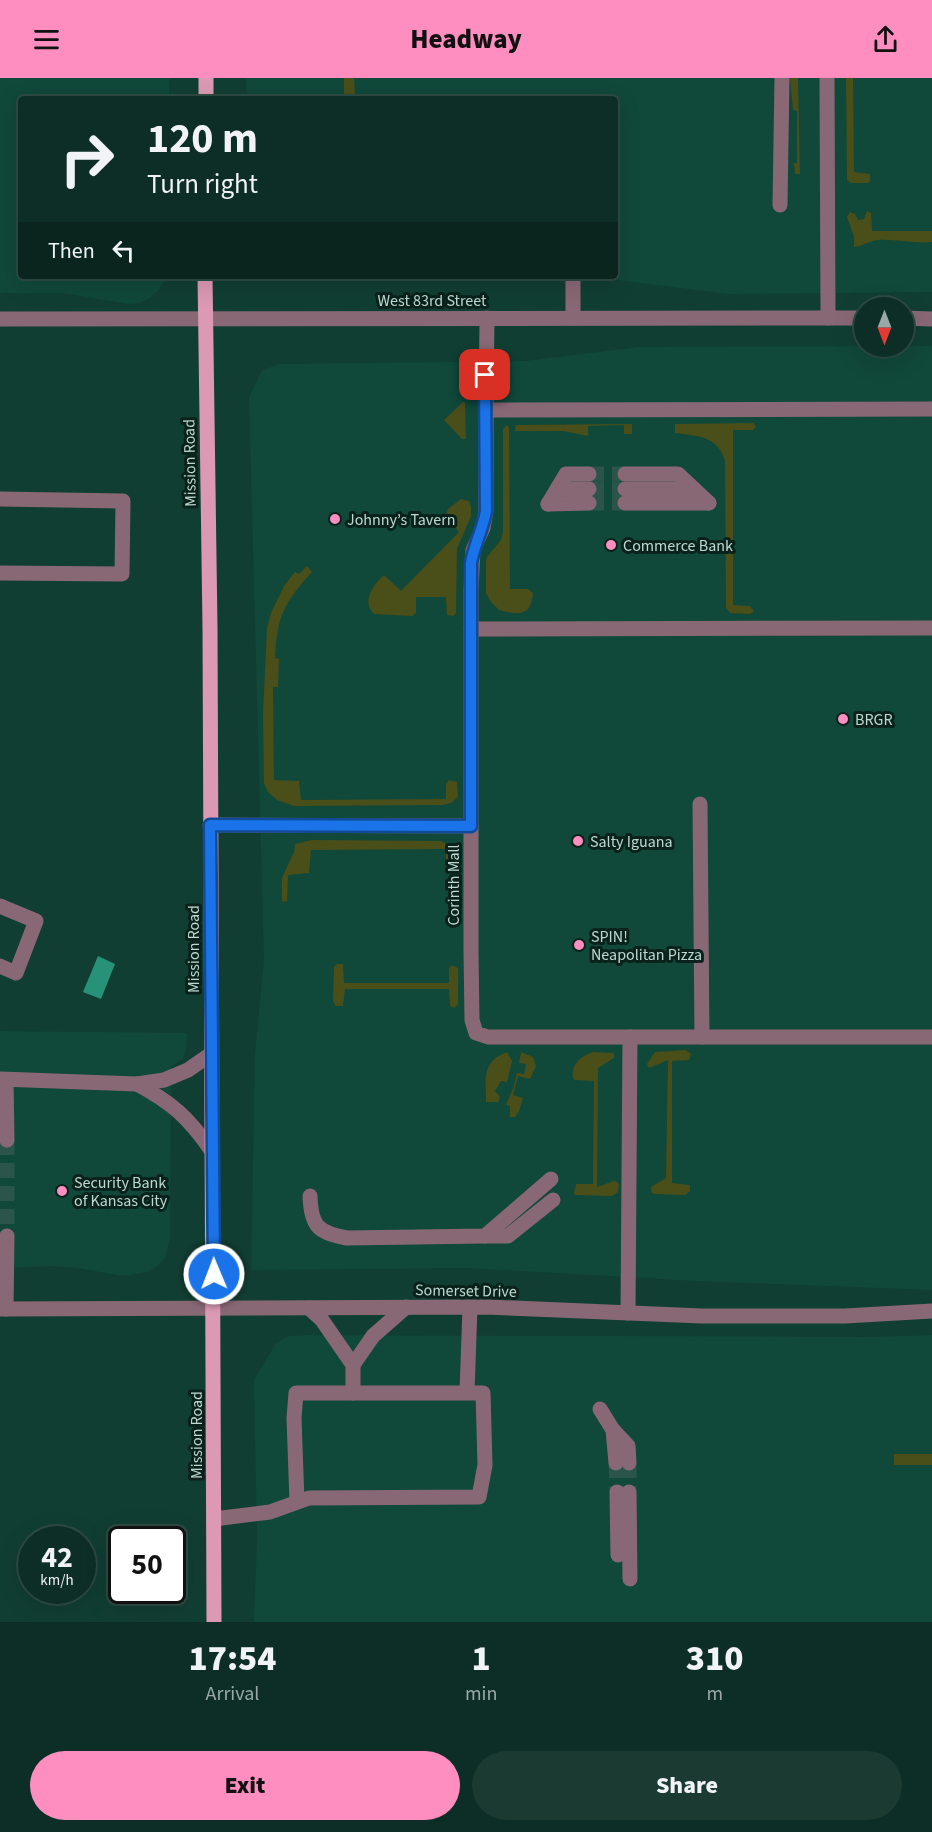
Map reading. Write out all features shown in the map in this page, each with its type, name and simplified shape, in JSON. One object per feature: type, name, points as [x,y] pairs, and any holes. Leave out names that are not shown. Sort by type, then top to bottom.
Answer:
[{"type":"main road","points":[[206,78],[206,96]]},
{"type":"main road","name":"Mission Road","points":[[205,279],[210,628],[214,1622]]},
{"type":"street","points":[[780,205],[782,78]]},
{"type":"street","points":[[827,78],[828,318]]},
{"type":"street","points":[[573,279],[573,318]]},
{"type":"street","name":"Corinth Mall","points":[[487,318],[486,511],[483,528],[472,557],[472,1020],[476,1033],[488,1037],[630,1037]]},
{"type":"street","name":"West 83rd Street","points":[[0,320],[854,318]]},
{"type":"street","points":[[914,318],[932,318]]},
{"type":"street","points":[[486,410],[932,409]]},
{"type":"street","points":[[678,474],[709,503],[625,489],[678,474]]},
{"type":"street","points":[[557,489],[589,489],[548,504],[557,489]]},
{"type":"street","points":[[0,499],[123,501],[122,574],[0,573]]},
{"type":"street","points":[[471,629],[932,628]]},
{"type":"street","points":[[700,804],[702,1037]]},
{"type":"street","points":[[210,825],[471,826]]},
{"type":"street","points":[[0,906],[36,921],[16,973],[0,966]]},
{"type":"street","points":[[628,1313],[630,1037],[932,1037]]},
{"type":"street","points":[[7,1140],[3,1079],[136,1084],[164,1080],[188,1070],[211,1054]]},
{"type":"street","points":[[136,1084],[161,1097],[178,1110],[192,1123],[212,1150]]},
{"type":"street","points":[[485,1236],[552,1179]]},
{"type":"street","points":[[309,1196],[310,1213],[314,1223],[331,1235],[347,1238],[508,1236],[553,1200]]},
{"type":"street","points":[[3,1309],[7,1236]]},
{"type":"street","points":[[353,1365],[373,1336],[406,1307]]},
{"type":"street","name":"Somerset Drive","points":[[3,1309],[406,1307],[702,1316],[845,1316],[932,1311]]},
{"type":"street","points":[[309,1308],[322,1320],[353,1365],[353,1392]]},
{"type":"street","points":[[467,1392],[470,1308]]},
{"type":"street","points":[[214,1519],[270,1512],[309,1498],[478,1497],[485,1465],[483,1392],[296,1392],[294,1418],[297,1502]]},
{"type":"street","points":[[600,1409],[613,1430],[622,1463]]},
{"type":"street","points":[[618,1555],[623,1492],[630,1579]]},
{"type":"shaded area","points":[[0,78],[169,78],[169,96],[18,96],[18,279],[165,279],[158,291],[140,303],[129,304],[62,293],[0,293]]},
{"type":"shaded area","points":[[246,78],[932,78],[932,292],[729,294],[608,279],[618,279],[618,96],[247,96]]},
{"type":"shaded area","points":[[344,78],[354,78],[355,96],[344,96]]},
{"type":"shaded area","points":[[790,78],[798,78],[800,174],[795,174],[797,111],[793,110]]},
{"type":"shaded area","points":[[846,78],[853,78],[854,172],[870,174],[868,183],[851,183],[847,180]]},
{"type":"shaded area","points":[[867,211],[871,213],[872,231],[932,231],[932,242],[878,240],[854,247],[854,237],[847,217],[850,212],[855,214],[858,220],[864,219]]},
{"type":"shaded area","points":[[253,279],[608,279],[255,281]]},
{"type":"shaded area","points":[[854,346],[854,357],[914,357],[914,346],[932,346],[932,1290],[695,1281],[468,1268],[251,1270],[255,1054],[264,959],[249,397],[262,371],[278,364],[526,361],[639,347]]},
{"type":"shaded area","points":[[463,402],[465,403],[465,439],[462,439],[444,420]]},
{"type":"shaded area","points":[[753,423],[756,426],[753,430],[733,430],[733,605],[750,606],[754,611],[750,614],[730,613],[726,608],[725,461],[722,453],[712,442],[675,433],[675,424]]},
{"type":"shaded area","points":[[632,424],[632,434],[624,434],[624,425],[588,426],[588,436],[563,431],[515,431],[516,425]]},
{"type":"shaded area","points":[[507,425],[509,428],[510,589],[528,589],[533,593],[530,606],[518,613],[499,610],[486,593],[487,557],[501,540],[503,532],[503,429]]},
{"type":"shaded area","points":[[461,499],[469,501],[471,516],[457,549],[456,613],[453,616],[447,615],[446,597],[416,597],[416,613],[412,616],[374,614],[369,604],[370,594],[384,575],[401,591],[459,532],[446,515],[448,509]]},
{"type":"shaded area","points":[[307,566],[312,572],[289,602],[278,631],[275,658],[279,659],[278,687],[273,687],[274,780],[299,781],[301,800],[446,799],[446,784],[449,780],[457,782],[458,797],[451,803],[442,805],[294,806],[277,800],[268,792],[264,783],[263,714],[267,628],[271,613],[284,586],[295,572],[299,574]]},
{"type":"shaded area","points":[[312,840],[440,841],[452,849],[458,863],[454,868],[446,868],[446,849],[311,850],[309,873],[288,875],[287,901],[282,902],[282,878],[294,852],[295,844]]},
{"type":"shaded area","points":[[98,956],[115,964],[101,999],[83,992]]},
{"type":"shaded area","points":[[337,964],[343,964],[344,983],[449,983],[449,968],[452,965],[458,968],[458,1004],[454,1008],[450,1006],[449,989],[345,989],[343,1006],[336,1006],[333,1001],[334,967]]},
{"type":"shaded area","points":[[0,1031],[187,1033],[183,1058],[171,1067],[170,1239],[165,1258],[157,1266],[147,1272],[123,1276],[54,1266],[0,1268]]},
{"type":"shaded area","points":[[686,1050],[691,1054],[689,1060],[672,1061],[672,1183],[690,1185],[690,1191],[685,1195],[655,1194],[652,1193],[651,1187],[666,1178],[668,1060],[649,1068],[647,1064],[655,1052]]},
{"type":"shaded area","points":[[507,1052],[512,1061],[507,1082],[501,1081],[495,1091],[500,1097],[498,1102],[486,1102],[486,1079],[489,1066]]},
{"type":"shaded area","points":[[521,1052],[533,1057],[536,1066],[530,1079],[518,1076],[513,1095],[523,1098],[515,1117],[510,1117],[510,1106],[506,1105],[517,1073],[524,1074],[526,1064],[519,1063]]},
{"type":"shaded area","points":[[593,1052],[614,1053],[614,1058],[598,1068],[597,1187],[617,1182],[618,1192],[612,1196],[574,1194],[576,1184],[593,1184],[594,1081],[575,1080],[573,1073],[578,1061]]},
{"type":"shaded area","points":[[932,1335],[932,1622],[254,1622],[257,1541],[254,1380],[276,1343],[289,1336],[871,1337]]},
{"type":"shaded area","points":[[894,1454],[932,1454],[932,1465],[894,1465]]},
{"type":"tunnel","points":[[589,474],[625,474]]},
{"type":"tunnel","points":[[589,489],[625,489]]},
{"type":"tunnel","points":[[589,503],[625,503]]},
{"type":"tunnel","points":[[7,1140],[7,1236]]},
{"type":"tunnel","points":[[616,1463],[617,1492]]},
{"type":"tunnel","points":[[629,1463],[629,1492]]},
{"type":"place","name":"Johnny’s Tavern","points":[[335,519]]},
{"type":"place","name":"Commerce Bank","points":[[611,545]]},
{"type":"place","name":"BRGR","points":[[843,719]]},
{"type":"place","name":"Salty Iguana","points":[[578,841]]},
{"type":"place","name":"SPIN! Neapolitan Pizza","points":[[579,945]]},
{"type":"place","name":"Security Bank of Kansas City","points":[[62,1191]]},
{"type":"route","points":[[214,1274],[210,825],[471,826],[471,563],[473,550],[483,528],[486,511],[485,375]]}]
